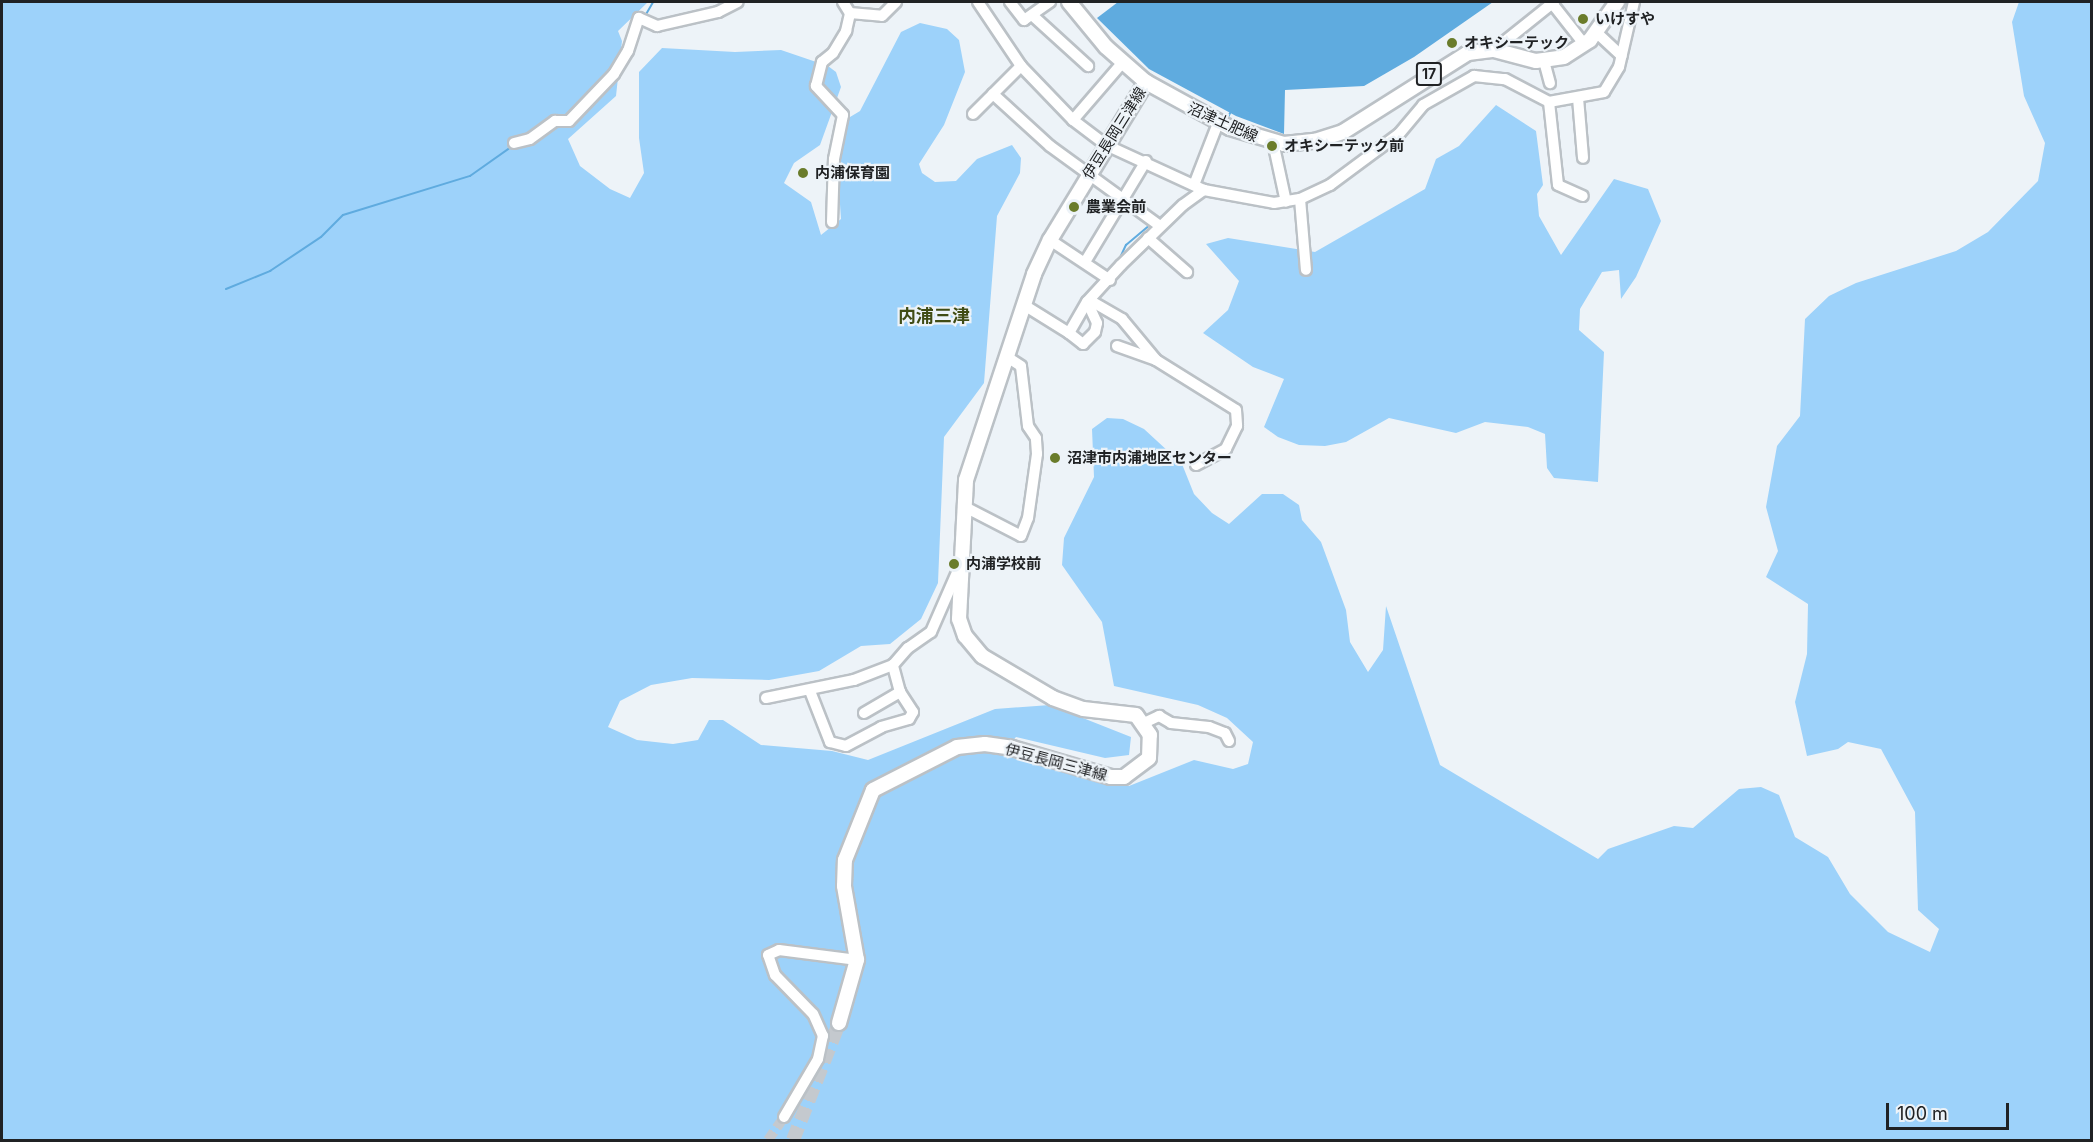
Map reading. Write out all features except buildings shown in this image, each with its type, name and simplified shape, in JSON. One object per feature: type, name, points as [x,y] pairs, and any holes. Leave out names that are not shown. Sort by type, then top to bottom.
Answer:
[{"type":"main road","name":"沼津土肥線","points":[[1069,2],[1122,63],[1146,82],[1224,125],[1273,142],[1300,143],[1343,132],[1455,59],[1479,50],[1494,50],[1544,61]]},
{"type":"main road","points":[[1544,61],[1564,57],[1584,44],[1596,32],[1617,2]]},
{"type":"main road","name":"伊豆長岡三津線","points":[[839,1023],[857,960],[844,886],[845,860],[873,790],[957,747],[985,744],[1124,777],[1149,758],[1152,744],[1144,723],[1136,715],[1066,704],[982,656],[965,636],[959,619],[959,568],[966,480],[1024,305],[1050,240],[1146,82]]},
{"type":"street","points":[[514,143],[530,139],[555,122],[569,121],[614,74],[628,51],[643,18],[657,26],[718,12],[738,2]]},
{"type":"street","points":[[832,222],[834,159],[843,115],[816,86],[822,62],[833,53],[846,31],[850,13],[843,2]]},
{"type":"street","points":[[850,13],[882,16],[896,2]]},
{"type":"street","points":[[978,2],[1021,66],[1073,120],[1106,145],[1146,161],[1199,188],[1218,190],[1255,201],[1286,202],[1300,199],[1330,185],[1399,134],[1424,105],[1474,76],[1506,79],[1549,102],[1604,92],[1622,56],[1634,2]]},
{"type":"street","points":[[1010,2],[1024,20],[1050,2]]},
{"type":"street","points":[[1494,50],[1552,2],[1584,44]]},
{"type":"street","points":[[1032,15],[1088,66]]},
{"type":"street","points":[[1596,32],[1622,56]]},
{"type":"street","points":[[1544,61],[1550,83]]},
{"type":"street","points":[[1073,120],[1122,63]]},
{"type":"street","points":[[973,114],[1021,66]]},
{"type":"street","points":[[993,94],[1088,175],[1125,198],[1160,226]]},
{"type":"street","points":[[1578,98],[1583,158]]},
{"type":"street","points":[[1549,102],[1558,185],[1583,196]]},
{"type":"street","points":[[1069,333],[1089,302],[1148,238],[1199,188],[1224,125]]},
{"type":"street","points":[[1273,142],[1286,202]]},
{"type":"street","points":[[1085,262],[1146,161]]},
{"type":"street","points":[[1300,199],[1306,270]]},
{"type":"street","points":[[1148,238],[1187,272]]},
{"type":"street","points":[[1050,240],[1110,280]]},
{"type":"street","points":[[1024,305],[1083,344],[1095,332],[1097,323],[1089,302]]},
{"type":"street","points":[[1089,302],[1122,319],[1156,360]]},
{"type":"street","points":[[1117,346],[1156,360],[1227,404],[1239,417],[1226,449],[1196,465]]},
{"type":"street","points":[[963,506],[1021,536],[1028,518],[1037,454],[1036,438],[1028,426],[1021,366],[1007,357]]},
{"type":"street","points":[[766,698],[810,691],[893,665],[908,648],[931,632],[959,568]]},
{"type":"street","points":[[810,691],[830,742],[846,746],[881,728],[909,719],[913,712],[900,692],[893,665]]},
{"type":"street","points":[[864,713],[900,692]]},
{"type":"street","points":[[1144,723],[1159,716],[1171,723],[1209,727],[1225,733],[1229,741]]},
{"type":"street","points":[[784,1117],[818,1059],[823,1036],[813,1014],[775,975],[768,955],[778,950],[857,960]]},
{"type":"shaded area","points":[[2,2],[648,2],[618,31],[622,41],[616,96],[568,139],[580,166],[610,189],[630,198],[644,173],[639,138],[639,72],[662,48],[735,52],[781,50],[828,66],[836,72],[841,87],[820,145],[794,163],[784,183],[811,202],[821,235],[841,219],[837,161],[850,117],[860,111],[901,32],[920,23],[947,29],[959,40],[965,72],[944,125],[919,164],[922,173],[935,182],[956,181],[977,159],[1012,145],[1021,158],[1020,173],[997,216],[984,383],[944,437],[938,583],[921,619],[890,644],[861,646],[819,671],[769,680],[692,678],[651,685],[620,701],[608,727],[637,740],[673,744],[698,740],[709,720],[723,720],[761,745],[832,751],[868,760],[995,709],[1050,705],[1131,737],[1129,755],[1105,758],[1016,737],[1000,755],[1129,786],[1194,760],[1233,769],[1248,764],[1253,742],[1227,718],[1198,705],[1114,686],[1102,622],[1062,565],[1064,538],[1094,477],[1092,429],[1107,418],[1123,419],[1144,429],[1182,464],[1194,494],[1212,513],[1229,524],[1262,494],[1283,494],[1299,505],[1302,520],[1321,542],[1346,610],[1350,642],[1368,672],[1383,650],[1386,606],[1440,765],[1598,859],[1608,849],[1674,826],[1693,828],[1739,789],[1761,787],[1779,795],[1795,837],[1828,857],[1850,894],[1888,932],[1930,952],[1939,929],[1918,910],[1915,812],[1881,749],[1848,742],[1838,749],[1807,756],[1795,702],[1807,654],[1808,604],[1766,577],[1778,551],[1766,507],[1777,446],[1800,416],[1805,319],[1829,296],[1856,283],[1956,251],[1988,232],[2038,181],[2045,143],[2024,96],[2012,22],[2019,2],[2091,2],[2091,1140],[2,1140]]},
{"type":"shaded area","points":[[1118,2],[1493,2],[1414,57],[1364,86],[1285,90],[1284,134],[1236,116],[1149,69],[1097,18]]},
{"type":"shaded area","points":[[1496,105],[1536,131],[1543,185],[1537,194],[1539,216],[1561,255],[1614,179],[1648,189],[1661,221],[1636,277],[1621,299],[1619,270],[1602,272],[1580,309],[1579,330],[1604,352],[1598,482],[1554,478],[1547,468],[1545,434],[1528,427],[1485,422],[1456,433],[1389,418],[1346,442],[1325,446],[1299,445],[1278,437],[1264,427],[1284,379],[1253,367],[1203,333],[1228,310],[1239,281],[1206,244],[1228,238],[1315,252],[1425,189],[1436,159],[1459,146]]},
{"type":"waterway","points":[[645,16],[653,2]]},
{"type":"waterway","points":[[693,2],[708,2]]},
{"type":"waterway","points":[[1226,121],[1230,113]]},
{"type":"waterway","points":[[1199,185],[1222,129]]},
{"type":"waterway","points":[[226,289],[270,271],[321,237],[343,215],[470,176],[511,147]]},
{"type":"waterway","points":[[1158,219],[1173,208]]},
{"type":"waterway","points":[[1118,262],[1126,245],[1151,224]]},
{"type":"tunnel","points":[[793,1140],[839,1023]]},
{"type":"tunnel","points":[[768,1140],[784,1117]]},
{"type":"place","name":"いけすや","points":[[1583,19]]},
{"type":"place","name":"オキシーテック","points":[[1452,43]]},
{"type":"place","name":"オキシーテック前","points":[[1272,146]]},
{"type":"place","name":"内浦保育園","points":[[803,173]]},
{"type":"place","name":"農業会前","points":[[1074,207]]},
{"type":"place","name":"沼津市内浦地区センター","points":[[1055,458]]},
{"type":"place","name":"内浦学校前","points":[[954,564]]},
{"type":"district","name":"内浦三津","points":[[934,316]]}]
